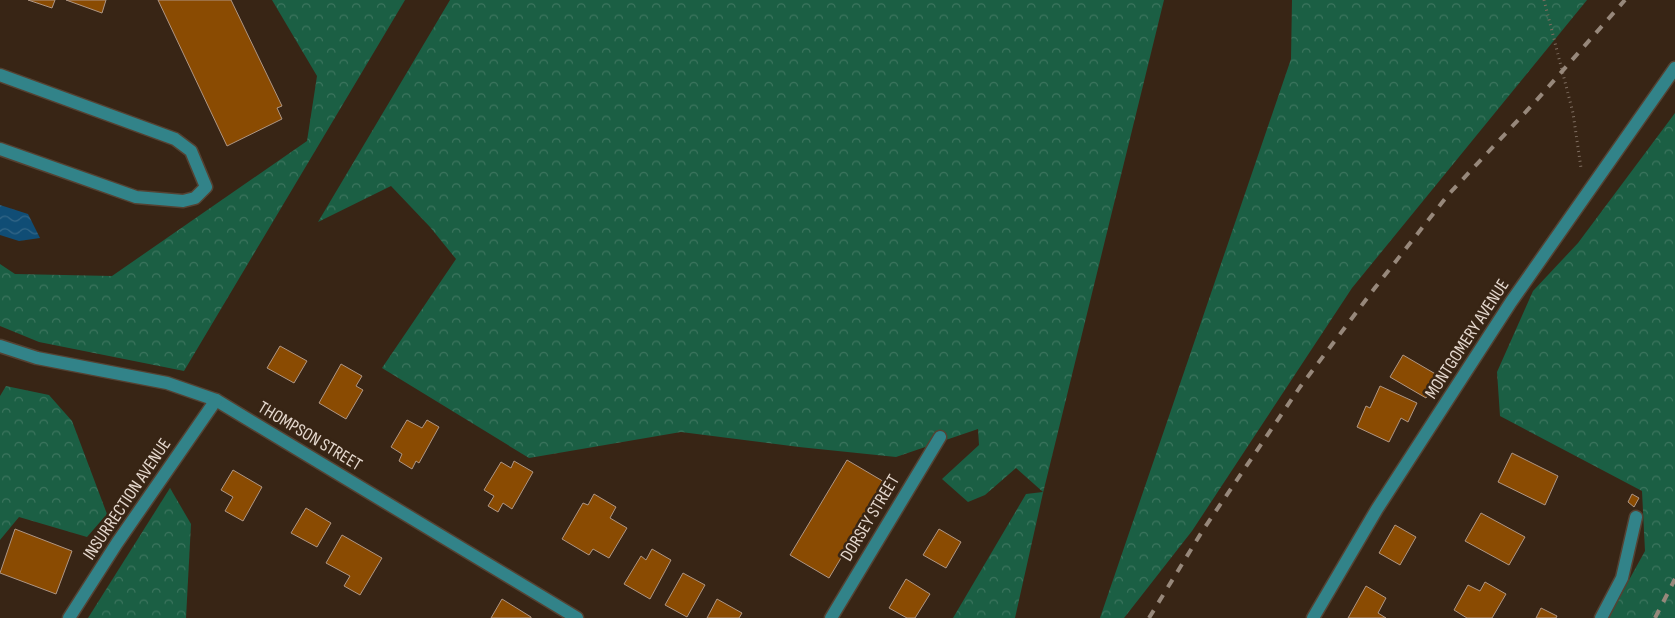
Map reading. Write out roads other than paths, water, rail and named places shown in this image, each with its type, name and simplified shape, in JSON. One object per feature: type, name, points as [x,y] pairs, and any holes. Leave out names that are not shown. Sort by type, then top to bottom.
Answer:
[{"type":"street","name":"MONTGOMERY AVENUE","points":[[1313,618],[1378,509],[1510,302],[1675,68]]},
{"type":"street","points":[[0,75],[175,139],[191,150],[206,187],[196,198],[183,201],[136,197],[0,149]]},
{"type":"street","name":"THOMPSON STREET","points":[[0,346],[37,358],[167,383],[216,400],[577,618]]},
{"type":"street","name":"INSURRECTION AVENUE","points":[[69,618],[117,543],[216,400]]},
{"type":"street","name":"DORSEY STREET","points":[[831,618],[940,437]]},
{"type":"street","points":[[1601,618],[1622,578],[1636,517]]},
{"type":"water","points":[[0,205],[28,214],[40,238],[19,241],[0,235]]},
{"type":"railway","points":[[1149,618],[1203,530],[1300,387],[1374,289],[1448,195],[1535,102],[1625,0]]},
{"type":"railway","points":[[1655,618],[1675,579]]}]
